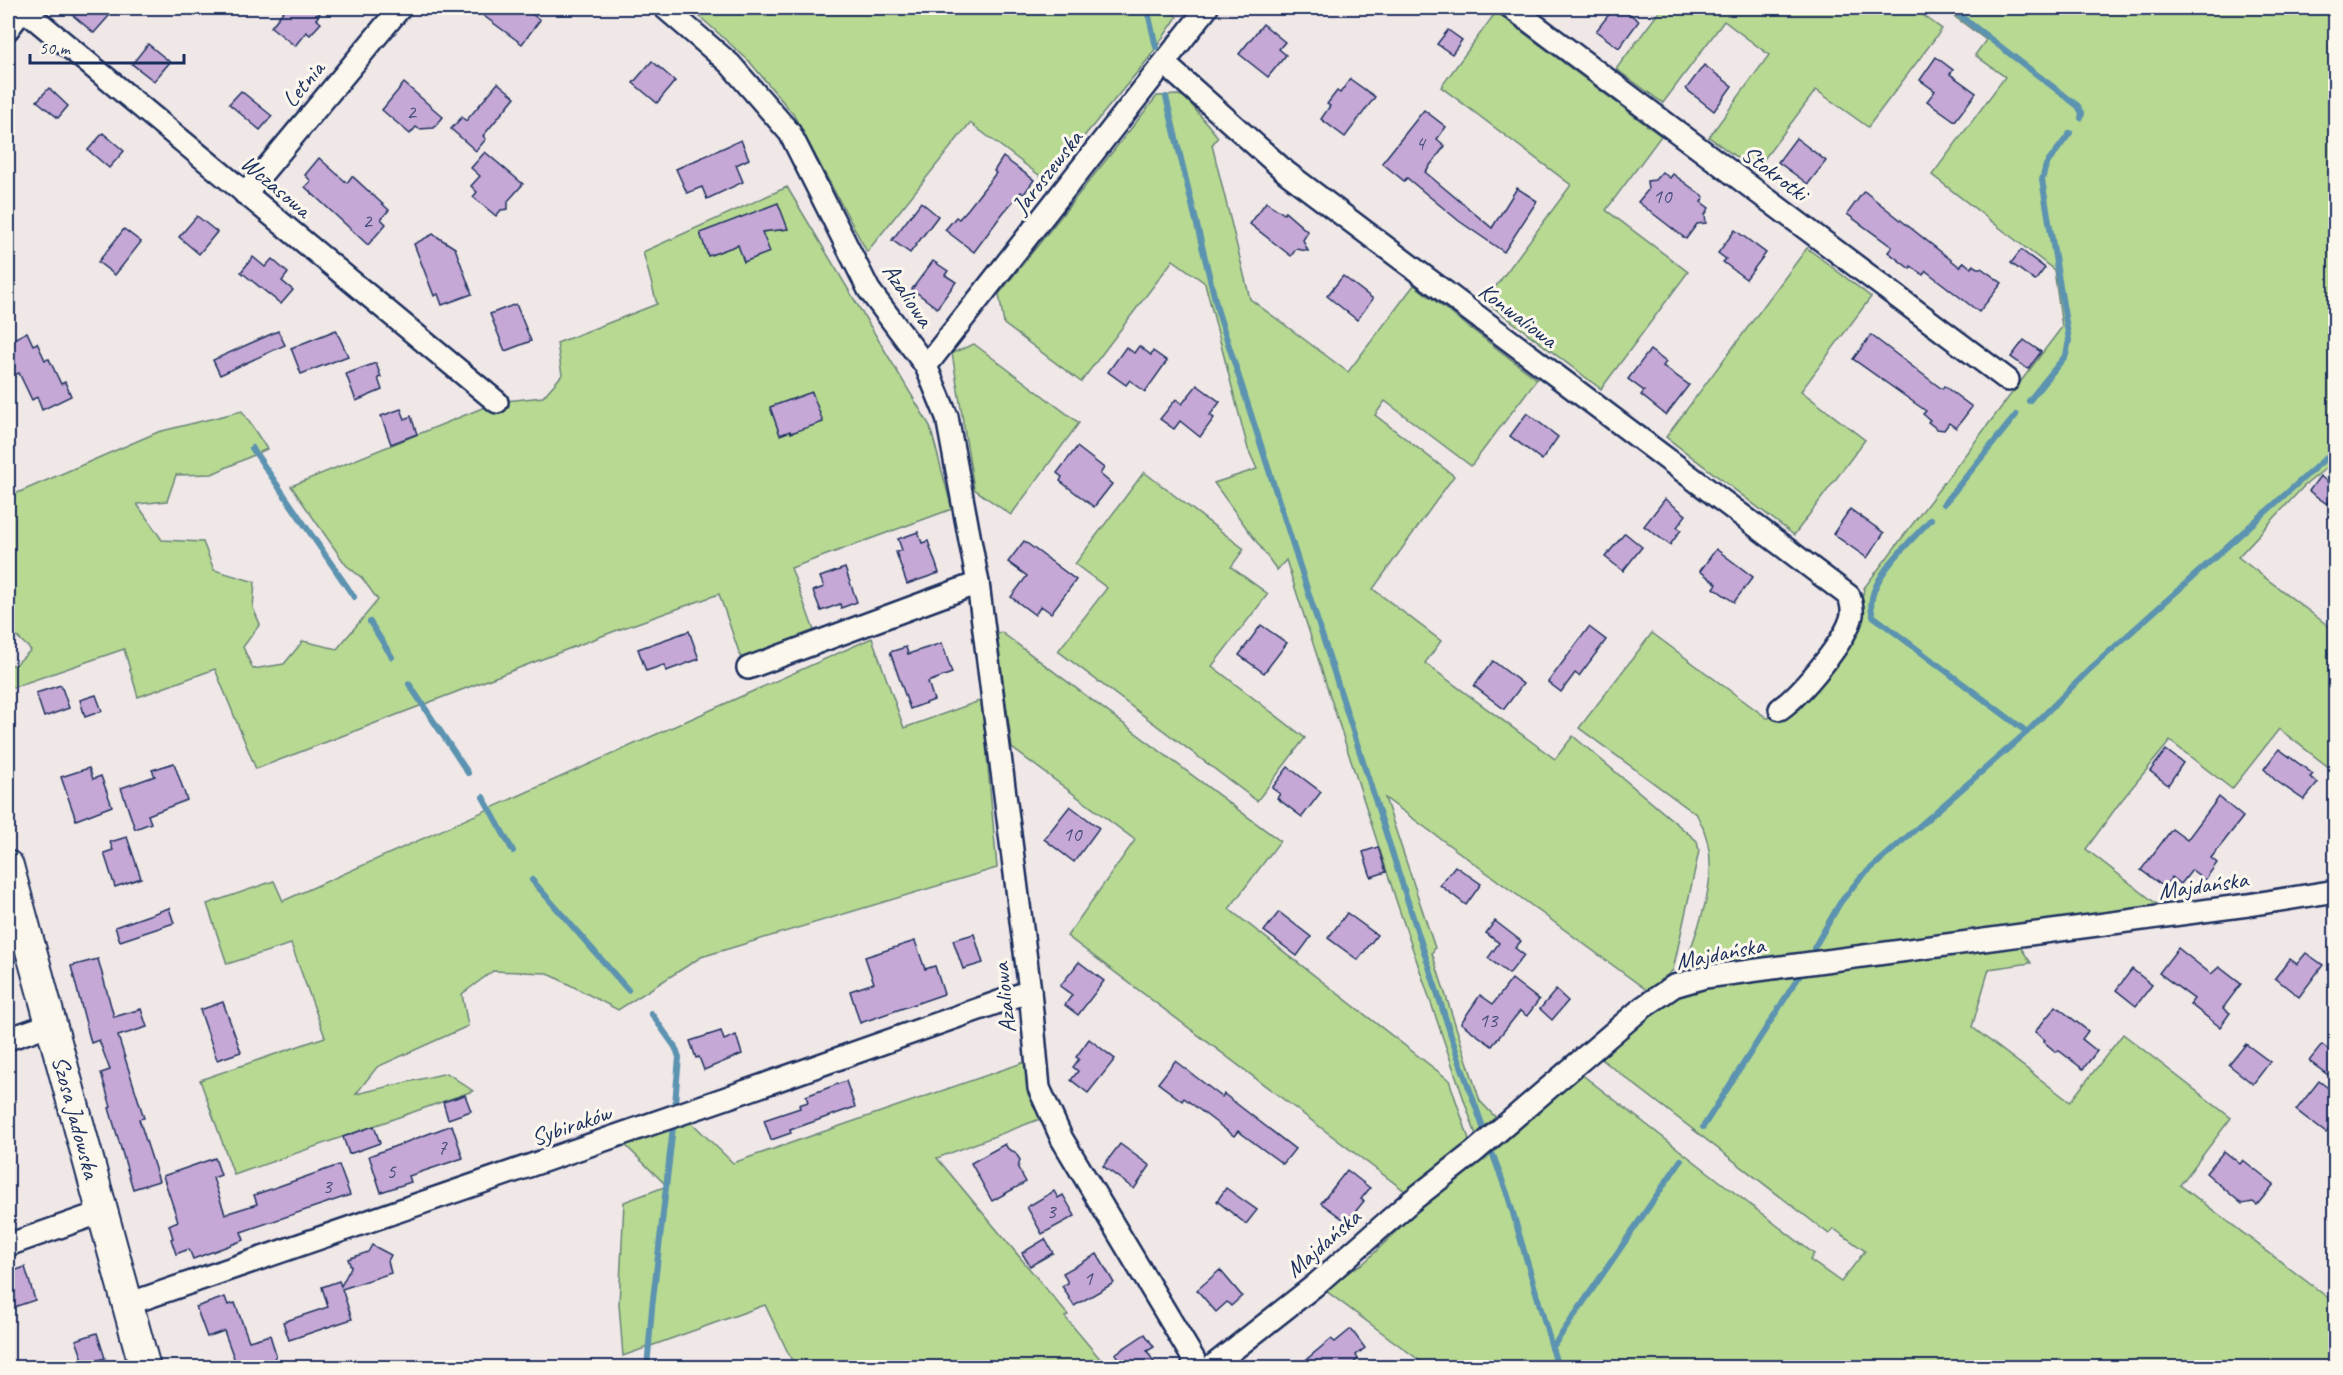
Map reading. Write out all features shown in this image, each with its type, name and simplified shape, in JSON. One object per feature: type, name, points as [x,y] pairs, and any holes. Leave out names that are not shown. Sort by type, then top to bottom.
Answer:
[{"type":"main road","name":"Szosa Jadowska","points":[[8,866],[145,1368]]},
{"type":"street","name":"Wczasowa","points":[[24,8],[497,402]]},
{"type":"street","points":[[8,29],[24,8]]},
{"type":"street","name":"Letnia","points":[[245,194],[400,8]]},
{"type":"street","name":"Azaliowa","points":[[665,8],[730,64],[790,133],[869,290],[926,366],[947,417],[978,583],[1030,991],[1040,1088],[1062,1139],[1199,1368]]},
{"type":"street","name":"Stokrotki","points":[[1512,8],[2008,380]]},
{"type":"street","name":"Jaroszewska","points":[[926,366],[1165,64],[1201,10]]},
{"type":"street","name":"Konwaliowa","points":[[1165,64],[1287,173],[1850,596],[1853,607],[1847,629],[1803,688],[1780,709]]},
{"type":"street","points":[[748,668],[978,583]]},
{"type":"street","name":"Majdańska","points":[[1210,1368],[1314,1286],[1410,1202],[1474,1152],[1642,1008],[1674,986],[1705,977],[2248,905],[2336,891]]},
{"type":"street","name":"Sybiraków","points":[[128,1304],[723,1100],[1030,991]]},
{"type":"street","points":[[8,1039],[51,1024]]},
{"type":"street","points":[[8,1245],[102,1212]]},
{"type":"green space","points":[[702,8],[1167,8],[1177,17],[1149,58],[1047,181],[970,123],[867,252],[793,114],[749,61],[697,14]]},
{"type":"green space","points":[[1662,8],[1913,8],[1942,29],[1868,127],[1816,90],[1755,171],[1709,137],[1769,55],[1724,21],[1663,103],[1616,69]]},
{"type":"green space","points":[[1943,8],[2335,8],[2335,461],[2304,486],[2238,557],[2335,631],[2335,772],[2279,729],[2232,789],[2170,741],[2121,801],[2086,849],[2158,905],[1682,974],[1707,894],[1710,855],[1706,835],[1697,815],[1579,728],[1652,633],[1767,718],[1786,715],[1861,606],[1864,588],[2062,327],[2054,270],[1932,175],[2005,77],[1975,55],[1986,40]]},
{"type":"green space","points":[[1496,12],[1661,136],[1606,210],[1688,272],[1601,389],[1485,301],[1571,185],[1441,87]]},
{"type":"green space","points":[[1157,96],[1185,97],[1218,137],[1212,145],[1250,299],[1348,372],[1414,285],[1537,379],[1471,466],[1385,401],[1375,415],[1454,476],[1373,589],[1441,641],[1425,663],[1555,759],[1573,736],[1697,841],[1699,851],[1673,970],[1648,991],[1385,798],[1435,948],[1432,953],[1480,1101],[1499,1121],[1477,1138],[1397,903],[1286,560],[1277,570],[1214,483],[1257,469],[1248,449],[1205,283],[1173,260],[1081,382],[1004,324],[999,294]]},
{"type":"green space","points":[[787,187],[930,426],[952,509],[791,568],[815,633],[742,661],[719,594],[615,631],[256,769],[215,669],[138,697],[124,649],[8,689],[8,666],[16,664],[31,650],[8,628],[8,497],[158,432],[242,411],[267,449],[212,474],[176,475],[167,501],[137,504],[162,540],[203,542],[214,570],[255,582],[253,608],[260,624],[243,647],[253,669],[284,664],[303,641],[337,649],[378,600],[362,578],[346,565],[291,486],[497,402],[543,397],[562,375],[557,343],[657,304],[643,252]]},
{"type":"green space","points":[[1807,248],[1871,297],[1801,391],[1865,440],[1794,535],[1666,437]]},
{"type":"green space","points":[[974,344],[1079,423],[1011,515],[974,489],[952,353]]},
{"type":"green space","points":[[1144,472],[1244,549],[1231,567],[1268,594],[1212,666],[1305,738],[1257,801],[1058,651],[1107,588],[1075,564]]},
{"type":"green space","points":[[1001,632],[1280,841],[1229,909],[1449,1080],[1471,1145],[1405,1191],[1067,936],[1135,840],[1012,748],[997,635]]},
{"type":"green space","points":[[872,638],[904,728],[982,700],[997,868],[701,957],[618,1010],[547,973],[493,971],[462,994],[468,1026],[377,1067],[356,1094],[447,1073],[473,1091],[234,1175],[200,1080],[325,1037],[291,944],[227,964],[207,904],[274,881],[283,901]]},
{"type":"green space","points":[[2019,945],[2031,963],[1989,969],[1972,1027],[2070,1102],[2123,1034],[2231,1118],[2180,1185],[2335,1303],[2335,1367],[1419,1367],[1423,1363],[1322,1288],[1365,1262],[1419,1209],[1459,1175],[1486,1159],[1581,1074],[1814,1254],[1810,1260],[1841,1282],[1865,1251],[1834,1229],[1829,1234],[1600,1058],[1664,1003],[1679,994],[1706,985]]},
{"type":"green space","points":[[1028,1061],[1040,1119],[937,1158],[1068,1315],[1065,1317],[1107,1367],[795,1367],[765,1305],[623,1356],[619,1304],[624,1202],[667,1186],[620,1140],[686,1117],[733,1163]]},
{"type":"building","points":[[64,8],[116,8],[94,33]]},
{"type":"building","points":[[286,8],[312,8],[320,14],[316,19],[321,23],[310,35],[306,32],[295,46],[271,27]]},
{"type":"building","points":[[473,8],[523,8],[540,20],[522,44]]},
{"type":"building","points":[[1614,8],[1621,8],[1639,21],[1619,48],[1596,31]]},
{"type":"building","points":[[1263,24],[1285,42],[1279,49],[1286,55],[1268,77],[1239,54]]},
{"type":"building","points":[[1448,30],[1462,40],[1452,54],[1437,44]]},
{"type":"building","points":[[148,44],[170,62],[154,81],[132,64]]},
{"type":"building","points":[[1936,57],[1953,70],[1950,74],[1976,93],[1955,121],[1927,101],[1935,91],[1920,80]]},
{"type":"building","points":[[652,61],[675,81],[657,103],[633,83]]},
{"type":"building","points":[[1704,65],[1732,86],[1714,111],[1686,89]]},
{"type":"building","points":[[1350,79],[1375,97],[1345,137],[1321,119],[1330,106],[1327,104],[1337,91],[1340,93]]},
{"type":"building","points":[[404,83],[443,117],[434,128],[419,129],[416,127],[410,134],[382,110]]},
{"type":"building","points":[[498,83],[515,97],[483,136],[486,139],[476,151],[451,129],[462,117],[466,121]]},
{"type":"building","points":[[49,88],[68,106],[58,118],[37,101]]},
{"type":"building","points":[[241,91],[272,116],[260,130],[229,104]]},
{"type":"building","points":[[1424,110],[1446,127],[1437,139],[1445,146],[1425,172],[1492,228],[1517,188],[1537,201],[1504,252],[1459,221],[1407,178],[1404,181],[1382,163]]},
{"type":"building","points":[[103,133],[124,151],[109,168],[88,150]]},
{"type":"building","points":[[1796,138],[1826,161],[1808,184],[1778,162]]},
{"type":"building","points":[[741,140],[749,159],[736,165],[743,182],[707,199],[702,187],[687,193],[676,169]]},
{"type":"building","points":[[485,152],[523,184],[508,201],[508,209],[501,210],[496,216],[473,197],[477,192],[471,186],[480,176],[471,168]]},
{"type":"building","points":[[1003,157],[1034,180],[1024,194],[1021,192],[1003,213],[974,252],[945,230],[956,217],[959,219],[968,209],[996,173],[994,171]]},
{"type":"building","points":[[319,158],[347,183],[352,176],[389,210],[381,219],[386,224],[368,245],[305,187],[311,181],[305,175]]},
{"type":"building","points":[[1662,172],[1670,178],[1673,174],[1704,197],[1701,202],[1709,208],[1705,215],[1706,223],[1697,224],[1686,239],[1638,202],[1648,190],[1647,181],[1655,180]]},
{"type":"building","points":[[1864,191],[1960,267],[1964,262],[1971,268],[1974,265],[2002,283],[1979,312],[1926,271],[1923,275],[1911,266],[1910,269],[1888,252],[1892,247],[1847,214]]},
{"type":"building","points":[[921,202],[938,216],[910,253],[892,240]]},
{"type":"building","points":[[1266,202],[1284,214],[1285,212],[1308,232],[1303,240],[1308,251],[1296,249],[1291,256],[1250,224]]},
{"type":"building","points":[[778,203],[788,229],[762,232],[770,252],[744,262],[738,245],[708,256],[700,233]]},
{"type":"building","points":[[197,216],[217,232],[199,254],[179,237]]},
{"type":"building","points":[[124,229],[141,242],[115,275],[98,262]]},
{"type":"building","points":[[1735,230],[1766,253],[1746,279],[1723,262],[1726,259],[1718,253]]},
{"type":"building","points":[[433,234],[455,248],[472,294],[442,305],[438,294],[434,296],[414,244]]},
{"type":"building","points":[[2021,250],[2045,268],[2035,281],[2011,263]]},
{"type":"building","points":[[253,257],[265,267],[272,259],[288,273],[282,281],[293,290],[281,304],[241,272]]},
{"type":"building","points":[[933,261],[948,271],[945,275],[956,282],[937,308],[912,289]]},
{"type":"building","points":[[1343,276],[1373,299],[1357,320],[1327,296]]},
{"type":"building","points":[[516,304],[531,341],[505,351],[490,314]]},
{"type":"building","points":[[336,330],[348,356],[301,374],[291,348]]},
{"type":"building","points":[[278,331],[285,345],[220,375],[213,360]]},
{"type":"building","points":[[27,332],[33,345],[37,343],[45,360],[49,359],[61,384],[65,382],[71,396],[42,410],[37,397],[32,400],[19,373],[14,375],[8,362],[8,342]]},
{"type":"building","points":[[1871,335],[1942,389],[1944,386],[1972,407],[1956,428],[1949,423],[1944,430],[1937,429],[1928,422],[1930,420],[1923,414],[1926,411],[1853,359]]},
{"type":"building","points":[[2024,340],[2041,352],[2028,369],[2011,357]]},
{"type":"building","points":[[1139,346],[1151,355],[1153,351],[1167,361],[1145,392],[1130,380],[1126,385],[1108,372],[1126,347],[1134,353]]},
{"type":"building","points":[[1650,350],[1666,362],[1663,366],[1689,385],[1666,415],[1641,395],[1644,391],[1628,379]]},
{"type":"building","points":[[376,363],[381,377],[378,378],[382,390],[356,401],[346,374]]},
{"type":"building","points":[[1197,385],[1220,402],[1210,415],[1214,418],[1200,437],[1180,421],[1174,429],[1160,419],[1176,399],[1182,404]]},
{"type":"building","points":[[812,392],[823,422],[780,435],[770,407]]},
{"type":"building","points":[[401,409],[405,419],[411,416],[417,434],[391,444],[381,416]]},
{"type":"building","points":[[1527,413],[1558,437],[1542,460],[1510,436]]},
{"type":"building","points":[[1077,447],[1104,468],[1100,474],[1112,484],[1094,507],[1060,481],[1062,477],[1057,473]]},
{"type":"building","points":[[2320,476],[2336,488],[2336,492],[2327,504],[2309,491]]},
{"type":"building","points":[[1665,499],[1686,515],[1677,527],[1681,530],[1670,545],[1644,526]]},
{"type":"building","points":[[1850,509],[1884,533],[1867,558],[1833,534]]},
{"type":"building","points":[[918,532],[922,543],[928,541],[939,573],[907,584],[896,552],[902,550],[898,539]]},
{"type":"building","points":[[1625,533],[1642,547],[1623,571],[1605,557]]},
{"type":"building","points":[[1024,541],[1076,580],[1051,613],[1041,606],[1035,615],[1011,597],[1027,576],[1008,562]]},
{"type":"building","points":[[1716,549],[1753,577],[1734,602],[1714,588],[1717,584],[1700,571]]},
{"type":"building","points":[[845,568],[857,602],[841,608],[840,604],[821,611],[813,591],[824,587],[820,577]]},
{"type":"building","points":[[1261,625],[1287,643],[1264,673],[1239,655]]},
{"type":"building","points":[[1589,627],[1606,640],[1579,676],[1575,673],[1561,692],[1548,682]]},
{"type":"building","points":[[689,631],[699,659],[666,671],[664,665],[646,671],[638,649]]},
{"type":"building","points":[[942,643],[952,673],[928,682],[934,700],[910,709],[890,652],[906,647],[908,654]]},
{"type":"building","points":[[1493,661],[1523,684],[1504,709],[1474,686]]},
{"type":"building","points":[[61,685],[69,708],[44,717],[36,693]]},
{"type":"building","points":[[96,695],[102,711],[85,717],[80,700]]},
{"type":"building","points":[[2279,749],[2313,774],[2310,777],[2318,783],[2304,800],[2275,780],[2264,769]]},
{"type":"building","points":[[2166,750],[2183,763],[2168,785],[2150,771]]},
{"type":"building","points":[[174,763],[187,800],[148,815],[151,823],[135,829],[121,788],[155,776],[152,770]]},
{"type":"building","points":[[1288,767],[1321,792],[1302,817],[1277,798],[1280,794],[1272,788]]},
{"type":"building","points":[[89,768],[93,779],[101,776],[112,806],[76,820],[61,777]]},
{"type":"building","points":[[2219,797],[2243,817],[2211,858],[2217,863],[2205,880],[2192,870],[2181,884],[2172,877],[2164,887],[2141,870],[2172,829],[2187,840]]},
{"type":"building","points":[[1070,806],[1099,828],[1074,862],[1044,839]]},
{"type":"building","points":[[127,837],[141,878],[115,887],[104,853],[113,850],[110,842]]},
{"type":"building","points":[[1378,847],[1386,872],[1371,877],[1363,852]]},
{"type":"building","points":[[1455,866],[1481,884],[1466,905],[1440,885]]},
{"type":"building","points":[[169,908],[174,923],[120,941],[115,927]]},
{"type":"building","points":[[1279,912],[1311,937],[1297,956],[1264,931]]},
{"type":"building","points":[[1347,913],[1377,935],[1358,960],[1328,938]]},
{"type":"building","points":[[1495,921],[1521,941],[1515,948],[1524,955],[1509,974],[1488,958],[1499,943],[1486,933]]},
{"type":"building","points":[[974,934],[983,963],[963,969],[953,940]]},
{"type":"building","points":[[915,941],[925,969],[935,966],[944,994],[860,1023],[850,991],[874,983],[865,957]]},
{"type":"building","points":[[2178,948],[2211,974],[2219,967],[2241,984],[2223,1008],[2230,1013],[2220,1027],[2190,1004],[2194,999],[2159,973]]},
{"type":"building","points":[[2306,953],[2323,965],[2299,997],[2275,978],[2290,959],[2297,964]]},
{"type":"building","points":[[98,959],[114,1017],[141,1009],[147,1027],[118,1036],[144,1118],[139,1119],[159,1181],[133,1189],[101,1073],[110,1070],[99,1040],[91,1043],[71,966]]},
{"type":"building","points":[[1079,962],[1104,981],[1078,1015],[1065,1005],[1072,995],[1060,986]]},
{"type":"building","points":[[2132,969],[2152,985],[2136,1006],[2116,990]]},
{"type":"building","points":[[1512,979],[1539,1000],[1527,1016],[1520,1011],[1492,1046],[1461,1023],[1480,995],[1493,1004]]},
{"type":"building","points":[[1556,990],[1568,1001],[1552,1020],[1540,1009]]},
{"type":"building","points":[[223,1002],[241,1052],[217,1060],[200,1010]]},
{"type":"building","points":[[2056,1006],[2088,1031],[2082,1039],[2097,1051],[2083,1069],[2058,1050],[2056,1052],[2035,1032]]},
{"type":"building","points":[[721,1031],[724,1040],[736,1035],[742,1054],[704,1070],[699,1057],[696,1058],[690,1041]]},
{"type":"building","points":[[1089,1039],[1115,1059],[1088,1093],[1071,1080],[1078,1071],[1073,1067],[1079,1059],[1076,1057]]},
{"type":"building","points":[[2246,1044],[2270,1062],[2253,1084],[2229,1065]]},
{"type":"building","points":[[2322,1045],[2336,1056],[2336,1065],[2328,1075],[2309,1061]]},
{"type":"building","points":[[1175,1061],[1222,1097],[1224,1094],[1295,1149],[1283,1164],[1238,1131],[1234,1136],[1184,1098],[1182,1101],[1158,1083]]},
{"type":"building","points":[[846,1081],[855,1107],[790,1130],[791,1133],[771,1140],[764,1120],[800,1108],[799,1105],[808,1102],[806,1096]]},
{"type":"building","points":[[2319,1081],[2336,1094],[2336,1121],[2326,1133],[2296,1110]]},
{"type":"building","points":[[465,1095],[471,1111],[448,1119],[443,1102]]},
{"type":"building","points":[[452,1125],[463,1158],[409,1176],[411,1182],[381,1192],[369,1156]]},
{"type":"building","points":[[374,1126],[380,1143],[349,1154],[343,1137]]},
{"type":"building","points":[[1005,1144],[1008,1149],[1015,1152],[1020,1160],[1018,1168],[1026,1182],[992,1201],[971,1163]]},
{"type":"building","points":[[1120,1144],[1150,1166],[1134,1189],[1103,1166]]},
{"type":"building","points":[[2224,1151],[2240,1164],[2243,1160],[2274,1184],[2257,1205],[2253,1202],[2242,1204],[2206,1173]]},
{"type":"building","points":[[215,1158],[221,1175],[213,1178],[225,1214],[257,1204],[254,1195],[339,1165],[350,1195],[241,1232],[244,1240],[193,1259],[189,1249],[176,1254],[169,1225],[178,1221],[163,1176]]},
{"type":"building","points":[[1347,1170],[1370,1188],[1361,1199],[1364,1201],[1347,1222],[1321,1203]]},
{"type":"building","points":[[1226,1188],[1257,1210],[1246,1224],[1217,1201]]},
{"type":"building","points":[[1054,1191],[1058,1198],[1063,1195],[1075,1216],[1042,1234],[1027,1207]]},
{"type":"building","points":[[1045,1239],[1053,1253],[1030,1266],[1022,1253]]},
{"type":"building","points":[[372,1245],[391,1255],[388,1261],[391,1273],[342,1289],[352,1319],[289,1340],[283,1322],[328,1307],[322,1287],[339,1281],[341,1286],[351,1267],[348,1259],[368,1252]]},
{"type":"building","points":[[1097,1254],[1114,1283],[1074,1306],[1062,1286],[1068,1283],[1063,1273]]},
{"type":"building","points":[[25,1267],[35,1300],[8,1309],[8,1273]]},
{"type":"building","points":[[1220,1270],[1242,1296],[1231,1306],[1227,1302],[1216,1312],[1197,1290]]},
{"type":"building","points":[[225,1297],[228,1305],[235,1303],[249,1341],[270,1335],[276,1355],[269,1368],[232,1368],[234,1358],[224,1331],[207,1337],[196,1307]]},
{"type":"building","points":[[1351,1329],[1365,1348],[1356,1355],[1358,1359],[1348,1368],[1296,1368],[1331,1339],[1335,1342]]},
{"type":"building","points":[[97,1333],[105,1358],[85,1365],[76,1340]]},
{"type":"building","points":[[1145,1334],[1154,1347],[1147,1351],[1154,1362],[1145,1368],[1104,1368],[1118,1358],[1115,1354]]},
{"type":"waterway","points":[[1147,8],[1156,47]]},
{"type":"waterway","points":[[1950,8],[2078,106],[2082,113],[2081,118]]},
{"type":"waterway","points":[[1166,97],[1218,312],[1458,1057],[1483,1127]]},
{"type":"waterway","points":[[2029,401],[2066,355],[2069,340],[2042,180],[2046,165],[2070,133]]},
{"type":"waterway","points":[[1944,504],[2016,415]]},
{"type":"waterway","points":[[252,448],[354,597]]},
{"type":"waterway","points":[[1814,948],[1840,903],[1860,878],[2027,732],[2090,669],[2336,449]]},
{"type":"waterway","points":[[1931,519],[1901,551],[1881,577],[1874,590],[1871,603],[1873,616],[2027,732]]},
{"type":"waterway","points":[[370,622],[392,657]]},
{"type":"waterway","points":[[409,684],[468,773]]},
{"type":"waterway","points":[[483,797],[513,851]]},
{"type":"waterway","points":[[532,880],[628,990]]},
{"type":"waterway","points":[[1703,1127],[1800,975]]},
{"type":"waterway","points":[[651,1013],[675,1047],[679,1057],[675,1103]]},
{"type":"waterway","points":[[647,1368],[673,1127]]},
{"type":"waterway","points":[[1493,1155],[1508,1196],[1558,1368]]},
{"type":"waterway","points":[[1552,1348],[1681,1160]]}]
